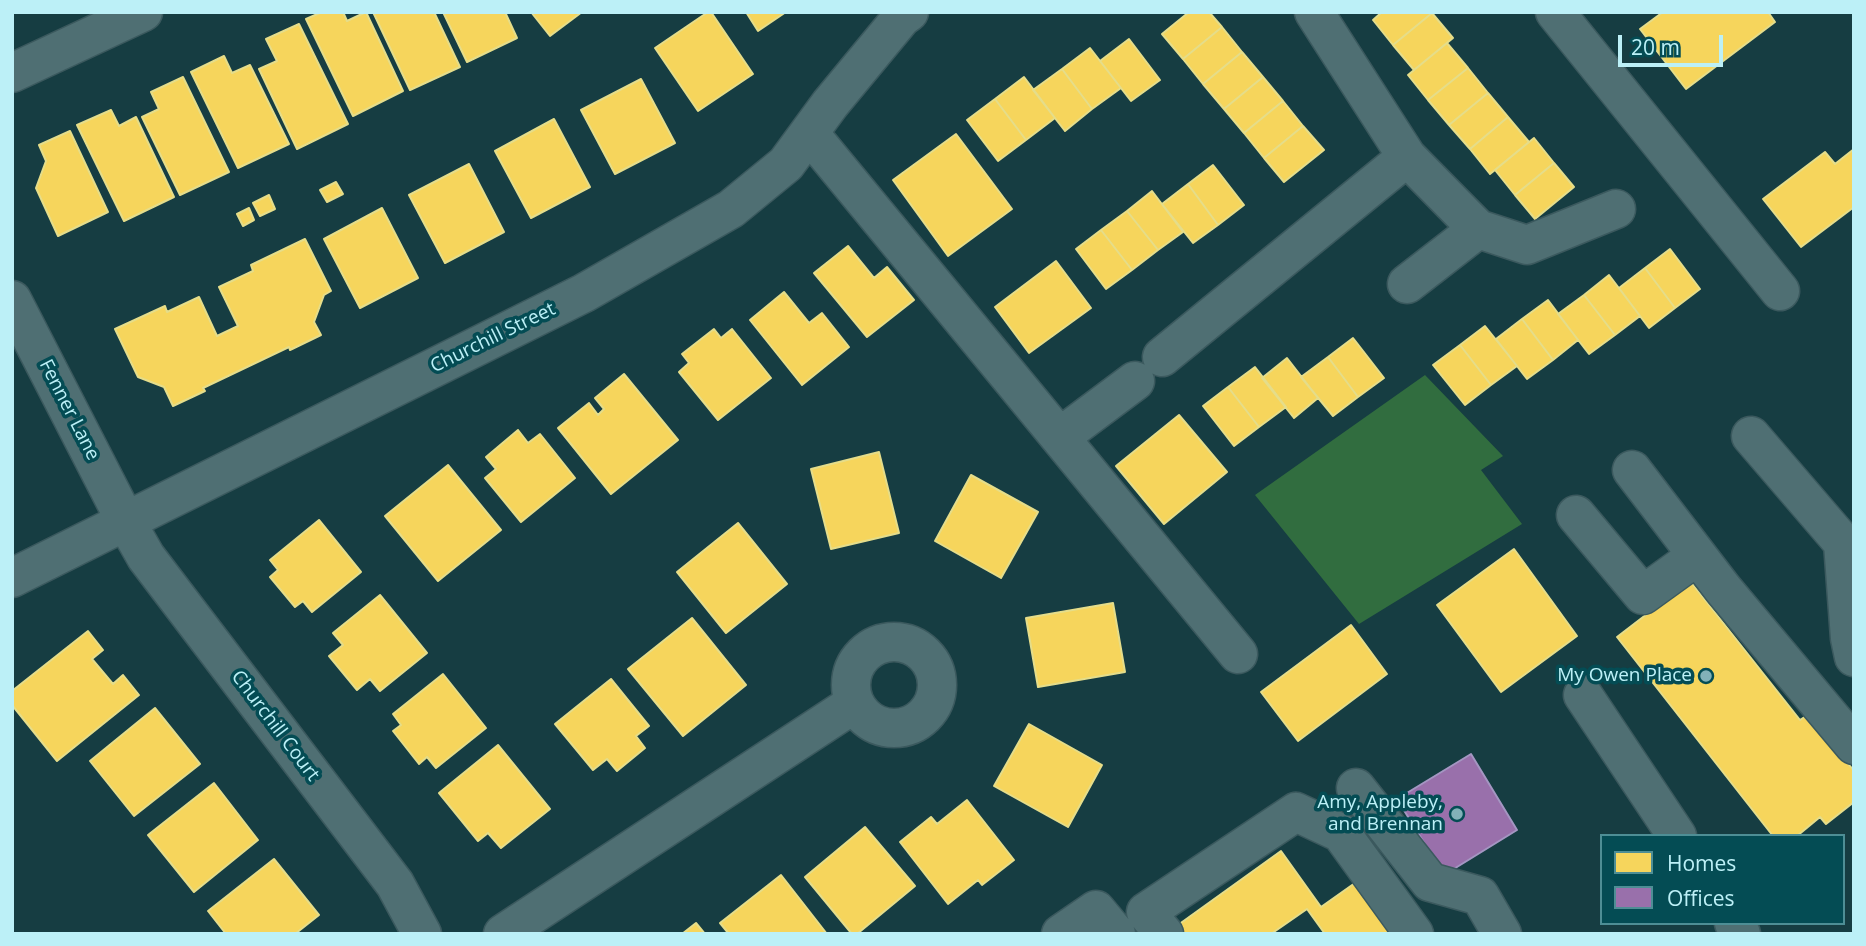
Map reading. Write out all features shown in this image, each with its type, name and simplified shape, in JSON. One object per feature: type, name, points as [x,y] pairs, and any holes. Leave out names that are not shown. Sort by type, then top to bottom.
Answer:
[{"type":"street","points":[[12,73],[143,12]]},
{"type":"street","name":"Churchill Street","points":[[12,578],[571,299],[731,209],[786,164],[846,84],[909,12]]},
{"type":"street","points":[[1314,12],[1407,157],[1478,229],[1527,245],[1616,209]]},
{"type":"street","points":[[1555,12],[1780,291]]},
{"type":"street","points":[[809,133],[1238,654]]},
{"type":"street","points":[[1060,437],[1149,369],[1407,157]]},
{"type":"street","points":[[1407,284],[1478,229]]},
{"type":"street","name":"Fenner Lane","points":[[12,300],[125,520]]},
{"type":"street","points":[[1751,436],[1843,543],[1850,638],[1854,657]]},
{"type":"street","points":[[1632,470],[1698,556],[1854,745]]},
{"type":"street","points":[[1576,515],[1643,595],[1698,556]]},
{"type":"street","name":"Churchill Court","points":[[125,520],[156,571],[395,884],[422,934]]},
{"type":"street","points":[[1583,695],[1676,834]]},
{"type":"street","points":[[503,934],[855,703]]},
{"type":"street","points":[[1356,788],[1430,882],[1480,896],[1502,934]]},
{"type":"street","points":[[1164,934],[1146,912],[1296,812],[1341,833],[1414,934]]},
{"type":"street","points":[[1061,934],[1096,910],[1116,934]]},
{"type":"green space","points":[[1425,375],[1503,456],[1481,470],[1522,524],[1359,624],[1255,495]]},
{"type":"building: Homes","points":[[322,12],[343,12],[347,21],[366,12],[403,91],[353,116],[306,19]]},
{"type":"building: Homes","points":[[373,12],[434,12],[460,67],[410,90]]},
{"type":"building: Homes","points":[[443,12],[505,12],[517,38],[467,62]]},
{"type":"building: Homes","points":[[531,12],[582,12],[550,36]]},
{"type":"building: Homes","points":[[711,12],[753,74],[698,111],[655,48]]},
{"type":"building: Homes","points":[[746,12],[786,12],[758,31]]},
{"type":"building: Homes","points":[[1189,12],[1209,12],[1222,27],[1183,59],[1162,34]]},
{"type":"building: Homes","points":[[1382,12],[1432,13],[1393,45],[1373,20]]},
{"type":"building: Homes","points":[[1663,12],[1768,12],[1775,22],[1686,89],[1640,29]]},
{"type":"building: Homes","points":[[1432,13],[1453,38],[1414,70],[1393,45]]},
{"type":"building: Homes","points":[[299,24],[348,124],[297,149],[259,69],[277,61],[266,39]]},
{"type":"building: Homes","points":[[1222,27],[1242,52],[1203,84],[1183,59]]},
{"type":"building: Homes","points":[[1129,39],[1160,80],[1131,101],[1100,61]]},
{"type":"building: Homes","points":[[1447,43],[1468,68],[1428,100],[1408,75]]},
{"type":"building: Homes","points":[[1090,48],[1121,88],[1092,109],[1062,69]]},
{"type":"building: Homes","points":[[1242,52],[1263,77],[1224,109],[1203,84]]},
{"type":"building: Homes","points":[[224,56],[232,73],[250,65],[289,144],[238,168],[191,72]]},
{"type":"building: Homes","points":[[1468,68],[1488,93],[1449,125],[1428,100]]},
{"type":"building: Homes","points":[[1062,69],[1092,109],[1065,131],[1033,90]]},
{"type":"building: Homes","points":[[183,77],[229,172],[180,195],[142,117],[159,109],[151,92]]},
{"type":"building: Homes","points":[[1024,77],[1055,118],[1026,140],[995,99]]},
{"type":"building: Homes","points":[[1263,77],[1283,101],[1244,133],[1224,109]]},
{"type":"building: Homes","points":[[641,79],[675,143],[615,174],[581,110]]},
{"type":"building: Homes","points":[[1488,93],[1508,117],[1470,149],[1449,125]]},
{"type":"building: Homes","points":[[995,99],[1026,140],[998,161],[967,120]]},
{"type":"building: Homes","points":[[1283,101],[1303,126],[1264,158],[1244,133]]},
{"type":"building: Homes","points":[[111,110],[119,126],[136,117],[174,197],[124,221],[77,125]]},
{"type":"building: Homes","points":[[1508,117],[1529,142],[1490,174],[1470,149]]},
{"type":"building: Homes","points":[[554,119],[590,187],[531,218],[495,151]]},
{"type":"building: Homes","points":[[1303,126],[1324,150],[1284,182],[1264,158]]},
{"type":"building: Homes","points":[[70,131],[108,212],[58,236],[36,188],[46,161],[39,145]]},
{"type":"building: Homes","points":[[956,134],[1012,209],[948,256],[893,180]]},
{"type":"building: Homes","points":[[1534,138],[1554,163],[1515,195],[1495,170]]},
{"type":"building: Homes","points":[[1854,149],[1854,207],[1801,247],[1763,199],[1825,152],[1835,164]]},
{"type":"building: Homes","points":[[1554,163],[1574,187],[1535,219],[1515,195]]},
{"type":"building: Homes","points":[[469,164],[504,232],[445,263],[409,195]]},
{"type":"building: Homes","points":[[1213,165],[1244,205],[1218,225],[1188,184]]},
{"type":"building: Homes","points":[[336,182],[343,194],[327,202],[320,190]]},
{"type":"building: Homes","points":[[1188,184],[1218,225],[1193,243],[1162,204]]},
{"type":"building: Homes","points":[[1152,191],[1183,232],[1158,250],[1127,211]]},
{"type":"building: Homes","points":[[269,195],[275,209],[260,216],[253,203]]},
{"type":"building: Homes","points":[[249,208],[254,220],[243,226],[237,214]]},
{"type":"building: Homes","points":[[382,208],[418,278],[360,308],[324,239]]},
{"type":"building: Homes","points":[[1127,211],[1158,250],[1132,270],[1101,230]]},
{"type":"building: Homes","points":[[1101,230],[1132,270],[1106,289],[1076,249]]},
{"type":"building: Homes","points":[[305,239],[331,291],[324,295],[314,322],[321,335],[290,350],[289,347],[203,388],[205,391],[173,406],[164,387],[138,377],[115,329],[165,306],[167,312],[199,297],[217,336],[238,326],[219,287],[253,271],[251,265]]},
{"type":"building: Homes","points":[[848,246],[874,278],[887,267],[914,300],[867,337],[814,273]]},
{"type":"building: Homes","points":[[1670,249],[1700,289],[1675,308],[1645,268]]},
{"type":"building: Homes","points":[[1056,261],[1091,308],[1029,353],[995,307]]},
{"type":"building: Homes","points":[[1645,268],[1675,308],[1649,328],[1619,288]]},
{"type":"building: Homes","points":[[1609,275],[1640,316],[1615,335],[1584,295]]},
{"type":"building: Homes","points":[[784,292],[809,323],[822,313],[849,347],[802,385],[750,320]]},
{"type":"building: Homes","points":[[1584,295],[1615,335],[1589,354],[1558,314]]},
{"type":"building: Homes","points":[[1548,300],[1578,340],[1553,360],[1522,319]]},
{"type":"building: Homes","points":[[1522,319],[1553,360],[1527,379],[1496,339]]},
{"type":"building: Homes","points":[[1485,326],[1517,366],[1491,385],[1460,345]]},
{"type":"building: Homes","points":[[714,329],[721,338],[732,329],[771,378],[718,420],[679,372],[689,363],[682,354]]},
{"type":"building: Homes","points":[[1353,338],[1384,378],[1358,397],[1328,357]]},
{"type":"building: Homes","points":[[1460,345],[1491,385],[1465,405],[1433,365]]},
{"type":"building: Homes","points":[[1328,357],[1358,397],[1333,416],[1301,377]]},
{"type":"building: Homes","points":[[1287,358],[1318,398],[1294,418],[1262,378]]},
{"type":"building: Homes","points":[[1255,367],[1286,407],[1259,427],[1228,387]]},
{"type":"building: Homes","points":[[624,374],[678,440],[611,494],[558,428],[589,403],[598,415],[604,409],[595,398]]},
{"type":"building: Homes","points":[[1228,387],[1259,427],[1234,446],[1203,406]]},
{"type":"building: Homes","points":[[1179,415],[1227,472],[1164,524],[1116,466]]},
{"type":"building: Homes","points":[[518,430],[528,443],[540,434],[575,478],[521,522],[485,478],[496,469],[486,457]]},
{"type":"building: Homes","points":[[879,452],[899,533],[831,549],[811,469]]},
{"type":"building: Homes","points":[[448,465],[501,530],[438,581],[385,516]]},
{"type":"building: Homes","points":[[971,475],[1038,512],[1001,578],[935,541]]},
{"type":"building: Homes","points":[[319,520],[361,572],[312,612],[303,601],[295,607],[270,577],[278,570],[270,560]]},
{"type":"building: Homes","points":[[738,523],[787,584],[726,633],[677,572]]},
{"type":"building: Homes","points":[[1514,549],[1577,636],[1501,692],[1437,605]]},
{"type":"building: Homes","name":"My Owen Place","points":[[1690,581],[1800,720],[1809,714],[1854,771],[1854,802],[1826,824],[1820,817],[1799,834],[1771,834],[1617,637]]},
{"type":"building: Homes","points":[[380,595],[427,653],[380,691],[370,679],[357,690],[329,656],[343,645],[333,633]]},
{"type":"building: Homes","points":[[1113,603],[1125,672],[1038,687],[1026,618]]},
{"type":"building: Homes","points":[[692,618],[746,685],[683,736],[628,669]]},
{"type":"building: Homes","points":[[1351,625],[1387,674],[1298,741],[1261,692]]},
{"type":"building: Homes","points":[[88,631],[103,650],[92,659],[113,684],[123,675],[139,695],[57,761],[12,705],[12,691]]},
{"type":"building: Homes","points":[[443,674],[486,728],[436,768],[427,757],[419,764],[393,731],[401,725],[393,714]]},
{"type":"building: Homes","points":[[611,679],[649,726],[636,736],[645,748],[617,771],[607,759],[593,770],[555,724]]},
{"type":"building: Homes","points":[[155,708],[200,764],[134,816],[90,761]]},
{"type":"building: Homes","points":[[1029,724],[1102,765],[1068,827],[994,786]]},
{"type":"building: Homes","points":[[498,745],[550,809],[501,848],[488,833],[478,841],[439,793]]},
{"type":"building: Homes","points":[[214,783],[258,840],[194,892],[148,835]]},
{"type":"building: Homes","points":[[967,800],[1014,860],[982,885],[978,880],[948,904],[900,842],[931,817],[937,824]]},
{"type":"building: Homes","points":[[865,827],[915,886],[857,934],[852,934],[805,877]]},
{"type":"building: Homes","points":[[1281,851],[1321,907],[1362,878],[1403,934],[1325,934],[1307,909],[1271,934],[1185,934],[1178,925]]},
{"type":"building: Homes","points":[[274,859],[319,915],[295,934],[226,934],[208,911]]},
{"type":"building: Homes","points":[[781,875],[827,934],[729,934],[720,923]]},
{"type":"building: Homes","points":[[696,923],[705,934],[682,934]]},
{"type":"building: Offices","name":"Amy, Appleby, and Brennan","points":[[1471,754],[1517,830],[1444,875],[1397,799]]},
{"type":"place","name":"My Owen Place","points":[[1706,676]]},
{"type":"place","name":"Amy, Appleby, and Brennan","points":[[1457,814]]}]
